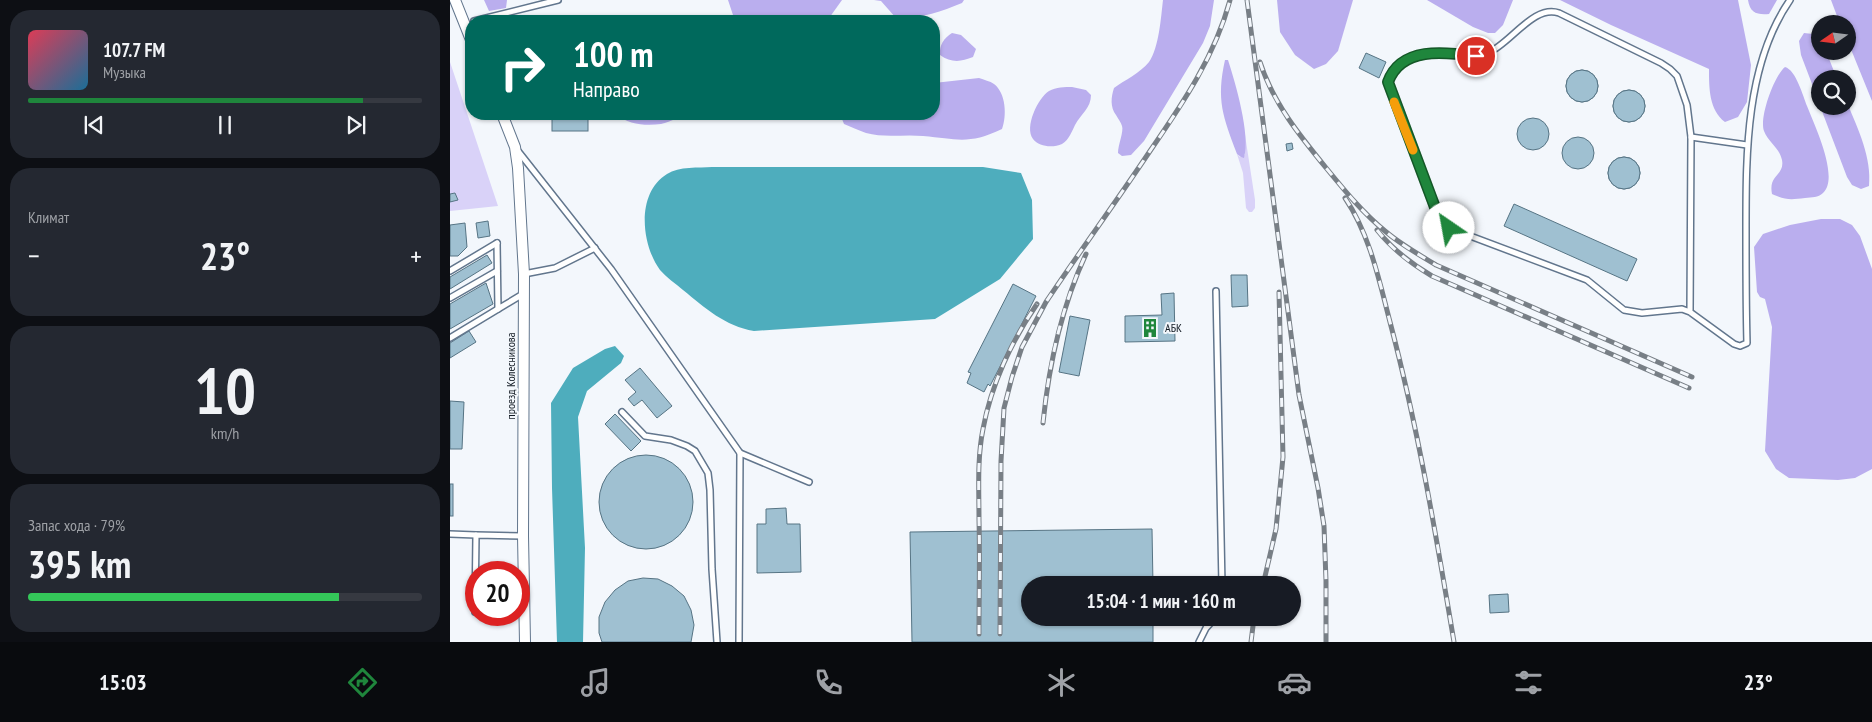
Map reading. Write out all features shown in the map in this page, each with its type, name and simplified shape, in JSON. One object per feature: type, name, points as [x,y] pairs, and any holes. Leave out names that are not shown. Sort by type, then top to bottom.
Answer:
[{"type":"street","points":[[455,0],[465,15]]},
{"type":"street","name":"проезд Колесникова","points":[[504,120],[514,147],[518,168],[524,274],[523,536],[525,642]]},
{"type":"lane","points":[[498,15],[558,0]]},
{"type":"lane","points":[[1690,312],[1691,137],[1684,93],[1677,76],[1670,69],[1554,11],[1539,14],[1511,38],[1488,53],[1476,56],[1428,53],[1407,60],[1390,75],[1388,82],[1439,218],[1449,228],[1587,280],[1624,310],[1642,313],[1682,309],[1690,312],[1728,341],[1740,346],[1747,343],[1747,146],[1758,72],[1779,16],[1790,0]]},
{"type":"lane","points":[[1691,137],[1747,146]]},
{"type":"lane","points":[[514,147],[595,248],[740,453],[809,482]]},
{"type":"lane","points":[[450,271],[497,243],[498,309]]},
{"type":"lane","points":[[524,274],[555,268],[595,248]]},
{"type":"lane","points":[[450,298],[497,271]]},
{"type":"lane","points":[[1216,291],[1222,576]]},
{"type":"lane","points":[[450,338],[524,294]]},
{"type":"lane","points":[[622,412],[645,436],[671,440],[695,451],[708,473],[717,642]]},
{"type":"lane","points":[[739,642],[740,453]]},
{"type":"lane","points":[[450,534],[523,536]]},
{"type":"lane","points":[[476,535],[476,561]]},
{"type":"lane","points":[[1199,642],[1208,626]]},
{"type":"shaded area","points":[[484,0],[507,0],[506,8],[489,11]]},
{"type":"shaded area","points":[[728,0],[842,0],[831,15],[733,15]]},
{"type":"shaded area","points":[[874,0],[964,0],[962,3],[926,15],[893,15],[881,1]]},
{"type":"shaded area","points":[[1163,0],[1214,0],[1210,26],[1203,43],[1144,141],[1131,155],[1122,156],[1118,153],[1122,128],[1113,109],[1113,91],[1114,88],[1137,73],[1149,62],[1155,49],[1159,32]]},
{"type":"shaded area","points":[[1277,0],[1353,0],[1338,51],[1326,64],[1314,69],[1295,55],[1280,32]]},
{"type":"shaded area","points":[[1427,0],[1513,0],[1503,25],[1495,33],[1488,33],[1473,27]]},
{"type":"shaded area","points":[[1560,0],[1738,0],[1751,65],[1747,102],[1738,117],[1725,122],[1716,111],[1711,98],[1709,69]]},
{"type":"shaded area","points":[[1748,0],[1777,0],[1769,14],[1765,14],[1752,10]]},
{"type":"shaded area","points":[[1831,0],[1872,0],[1872,101],[1855,60],[1856,15],[1837,15]]},
{"type":"shaded area","points":[[952,33],[961,35],[976,49],[973,57],[956,61],[940,55],[940,48],[943,42]]},
{"type":"shaded area","points":[[1804,33],[1811,34],[1811,60],[1830,60],[1833,70],[1811,70],[1811,81],[1801,55],[1799,41]]},
{"type":"shaded area","points":[[1225,60],[1228,60],[1244,123],[1246,148],[1244,158],[1237,154],[1222,108],[1221,86]]},
{"type":"shaded area","points":[[450,62],[465,107],[465,120],[469,120],[498,206],[450,211]]},
{"type":"shaded area","points":[[1785,67],[1793,73],[1820,137],[1829,176],[1823,193],[1817,197],[1788,199],[1772,194],[1772,182],[1781,169],[1782,160],[1781,155],[1764,131],[1763,125],[1772,88]]},
{"type":"shaded area","points":[[979,78],[992,83],[998,88],[1003,99],[1005,118],[1002,129],[981,137],[963,140],[916,136],[887,136],[866,133],[844,124],[842,120],[940,120],[940,82]]},
{"type":"shaded area","points":[[1072,87],[1086,90],[1091,95],[1088,107],[1062,144],[1050,146],[1039,144],[1033,139],[1030,127],[1037,106],[1049,91]]},
{"type":"shaded area","points":[[1823,115],[1852,115],[1856,124],[1866,154],[1869,186],[1861,189],[1852,185],[1847,177]]},
{"type":"shaded area","points":[[626,120],[673,120],[650,125],[632,123]]},
{"type":"shaded area","points":[[1245,135],[1255,200],[1255,208],[1252,212],[1249,212],[1246,208],[1243,173],[1237,154],[1240,157],[1245,155]]},
{"type":"shaded area","points":[[1821,219],[1840,219],[1852,225],[1860,236],[1872,269],[1872,469],[1855,478],[1838,480],[1789,478],[1776,469],[1765,451],[1772,327],[1765,299],[1760,297],[1757,292],[1754,247],[1763,234],[1790,225]]},
{"type":"water","points":[[712,167],[983,167],[1021,173],[1032,200],[1033,239],[1000,279],[935,319],[754,331],[744,329],[716,315],[668,278],[660,270],[654,259],[646,233],[646,206],[650,193],[657,183],[672,171]]},
{"type":"water","points":[[615,346],[624,356],[621,363],[587,391],[578,417],[585,548],[583,642],[557,642],[551,403],[573,368],[605,349]]},
{"type":"building","points":[[1366,53],[1386,62],[1379,78],[1359,68]]},
{"type":"building","points":[[1582,70],[1588,71],[1593,75],[1597,80],[1597,92],[1593,97],[1588,101],[1582,102],[1576,101],[1571,97],[1567,92],[1566,86],[1567,80],[1571,75],[1576,71]]},
{"type":"building","points":[[1582,70],[1588,71],[1593,75],[1597,80],[1597,92],[1593,97],[1588,101],[1582,102],[1576,101],[1571,97],[1567,92],[1566,86],[1567,80],[1571,75],[1576,71]]},
{"type":"building","points":[[1629,90],[1635,91],[1640,95],[1644,100],[1644,112],[1640,117],[1635,121],[1629,122],[1623,121],[1618,117],[1614,112],[1613,106],[1614,100],[1618,95],[1623,91]]},
{"type":"building","points":[[1629,90],[1635,91],[1640,95],[1644,100],[1644,112],[1640,117],[1635,121],[1629,122],[1623,121],[1618,117],[1614,112],[1613,106],[1614,100],[1618,95],[1623,91]]},
{"type":"building","points":[[1533,118],[1539,119],[1544,123],[1548,128],[1548,140],[1544,145],[1539,149],[1533,150],[1527,149],[1522,145],[1518,140],[1517,134],[1518,128],[1522,123],[1527,119]]},
{"type":"building","points":[[552,120],[588,120],[588,131],[552,131]]},
{"type":"building","points":[[1578,137],[1584,138],[1589,142],[1593,147],[1593,159],[1589,164],[1584,168],[1578,169],[1572,168],[1567,164],[1563,159],[1562,153],[1563,147],[1567,142],[1572,138]]},
{"type":"building","points":[[1292,143],[1293,149],[1287,151],[1286,144]]},
{"type":"building","points":[[1624,157],[1630,158],[1635,162],[1639,167],[1639,179],[1635,184],[1630,188],[1624,189],[1618,188],[1613,184],[1609,179],[1608,173],[1609,167],[1613,162],[1618,158]]},
{"type":"building","points":[[1624,157],[1630,158],[1635,162],[1639,167],[1639,179],[1635,184],[1630,188],[1624,189],[1618,188],[1613,184],[1609,179],[1608,173],[1609,167],[1613,162],[1618,158]]},
{"type":"building","points":[[455,193],[458,200],[450,202],[450,194]]},
{"type":"building","points":[[1514,204],[1637,259],[1627,281],[1504,226]]},
{"type":"building","points":[[488,221],[490,236],[478,238],[476,223]]},
{"type":"building","points":[[465,223],[467,247],[458,256],[450,256],[450,225]]},
{"type":"building","points":[[487,255],[492,263],[450,289],[450,277]]},
{"type":"building","points":[[1231,275],[1247,275],[1248,306],[1232,307]]},
{"type":"building","points":[[486,283],[493,304],[450,329],[450,304]]},
{"type":"building","points":[[1013,284],[1036,296],[990,386],[988,384],[984,392],[967,383],[971,373],[968,372]]},
{"type":"building","name":"АБК","points":[[1174,293],[1175,341],[1125,342],[1125,316],[1162,315],[1161,294]]},
{"type":"building","points":[[1070,316],[1090,320],[1079,376],[1059,372]]},
{"type":"building","points":[[469,331],[476,342],[450,358],[450,343]]},
{"type":"building","points":[[640,368],[672,406],[657,418],[642,400],[634,406],[628,399],[636,392],[625,380]]},
{"type":"building","points":[[450,401],[464,402],[462,449],[450,449]]},
{"type":"building","points":[[615,414],[641,441],[631,451],[605,424]]},
{"type":"building","points":[[646,455],[664,458],[679,469],[690,484],[693,502],[690,520],[679,535],[664,546],[646,549],[628,546],[613,535],[602,520],[599,502],[602,484],[613,469],[628,458]]},
{"type":"building","points":[[450,484],[453,484],[453,516],[450,516]]},
{"type":"building","points":[[786,508],[787,524],[800,524],[801,572],[757,573],[757,524],[766,524],[766,509]]},
{"type":"building","points":[[1152,529],[1153,576],[1021,576],[1021,626],[1153,626],[1153,642],[912,642],[910,532]]},
{"type":"building","points":[[643,578],[658,579],[672,586],[684,596],[691,610],[694,625],[691,642],[602,642],[599,633],[599,617],[605,602],[615,590],[628,581]]},
{"type":"building","points":[[1508,594],[1509,612],[1490,613],[1489,595]]},
{"type":"railway","points":[[1000,634],[1001,461],[1004,408],[1022,347],[1046,302],[1186,97],[1207,60],[1224,21],[1230,0]]},
{"type":"railway","points":[[1247,0],[1299,395],[1324,526],[1326,642]]},
{"type":"railway","points":[[1260,62],[1272,91],[1288,119],[1307,144],[1362,209],[1377,224],[1409,249],[1436,265],[1692,377]]},
{"type":"railway","points":[[1345,198],[1354,212],[1373,258],[1400,362],[1426,482],[1454,642]]},
{"type":"railway","points":[[1377,230],[1402,256],[1432,276],[1689,388]]},
{"type":"railway","points":[[1043,423],[1057,336],[1077,274],[1086,254]]},
{"type":"railway","points":[[1265,576],[1276,529],[1283,457],[1279,292]]},
{"type":"railway","points":[[979,634],[979,474],[983,429],[991,396],[1004,363],[1019,333],[1037,304]]},
{"type":"railway","points":[[1251,642],[1253,626]]},
{"type":"slow traffic","points":[[1394,102],[1413,150]]},
{"type":"place","name":"АБК","points":[[1150,328]]},
{"type":"route","points":[[1449,228],[1439,218],[1388,82],[1390,75],[1398,67],[1416,56],[1428,53],[1476,56]]}]
